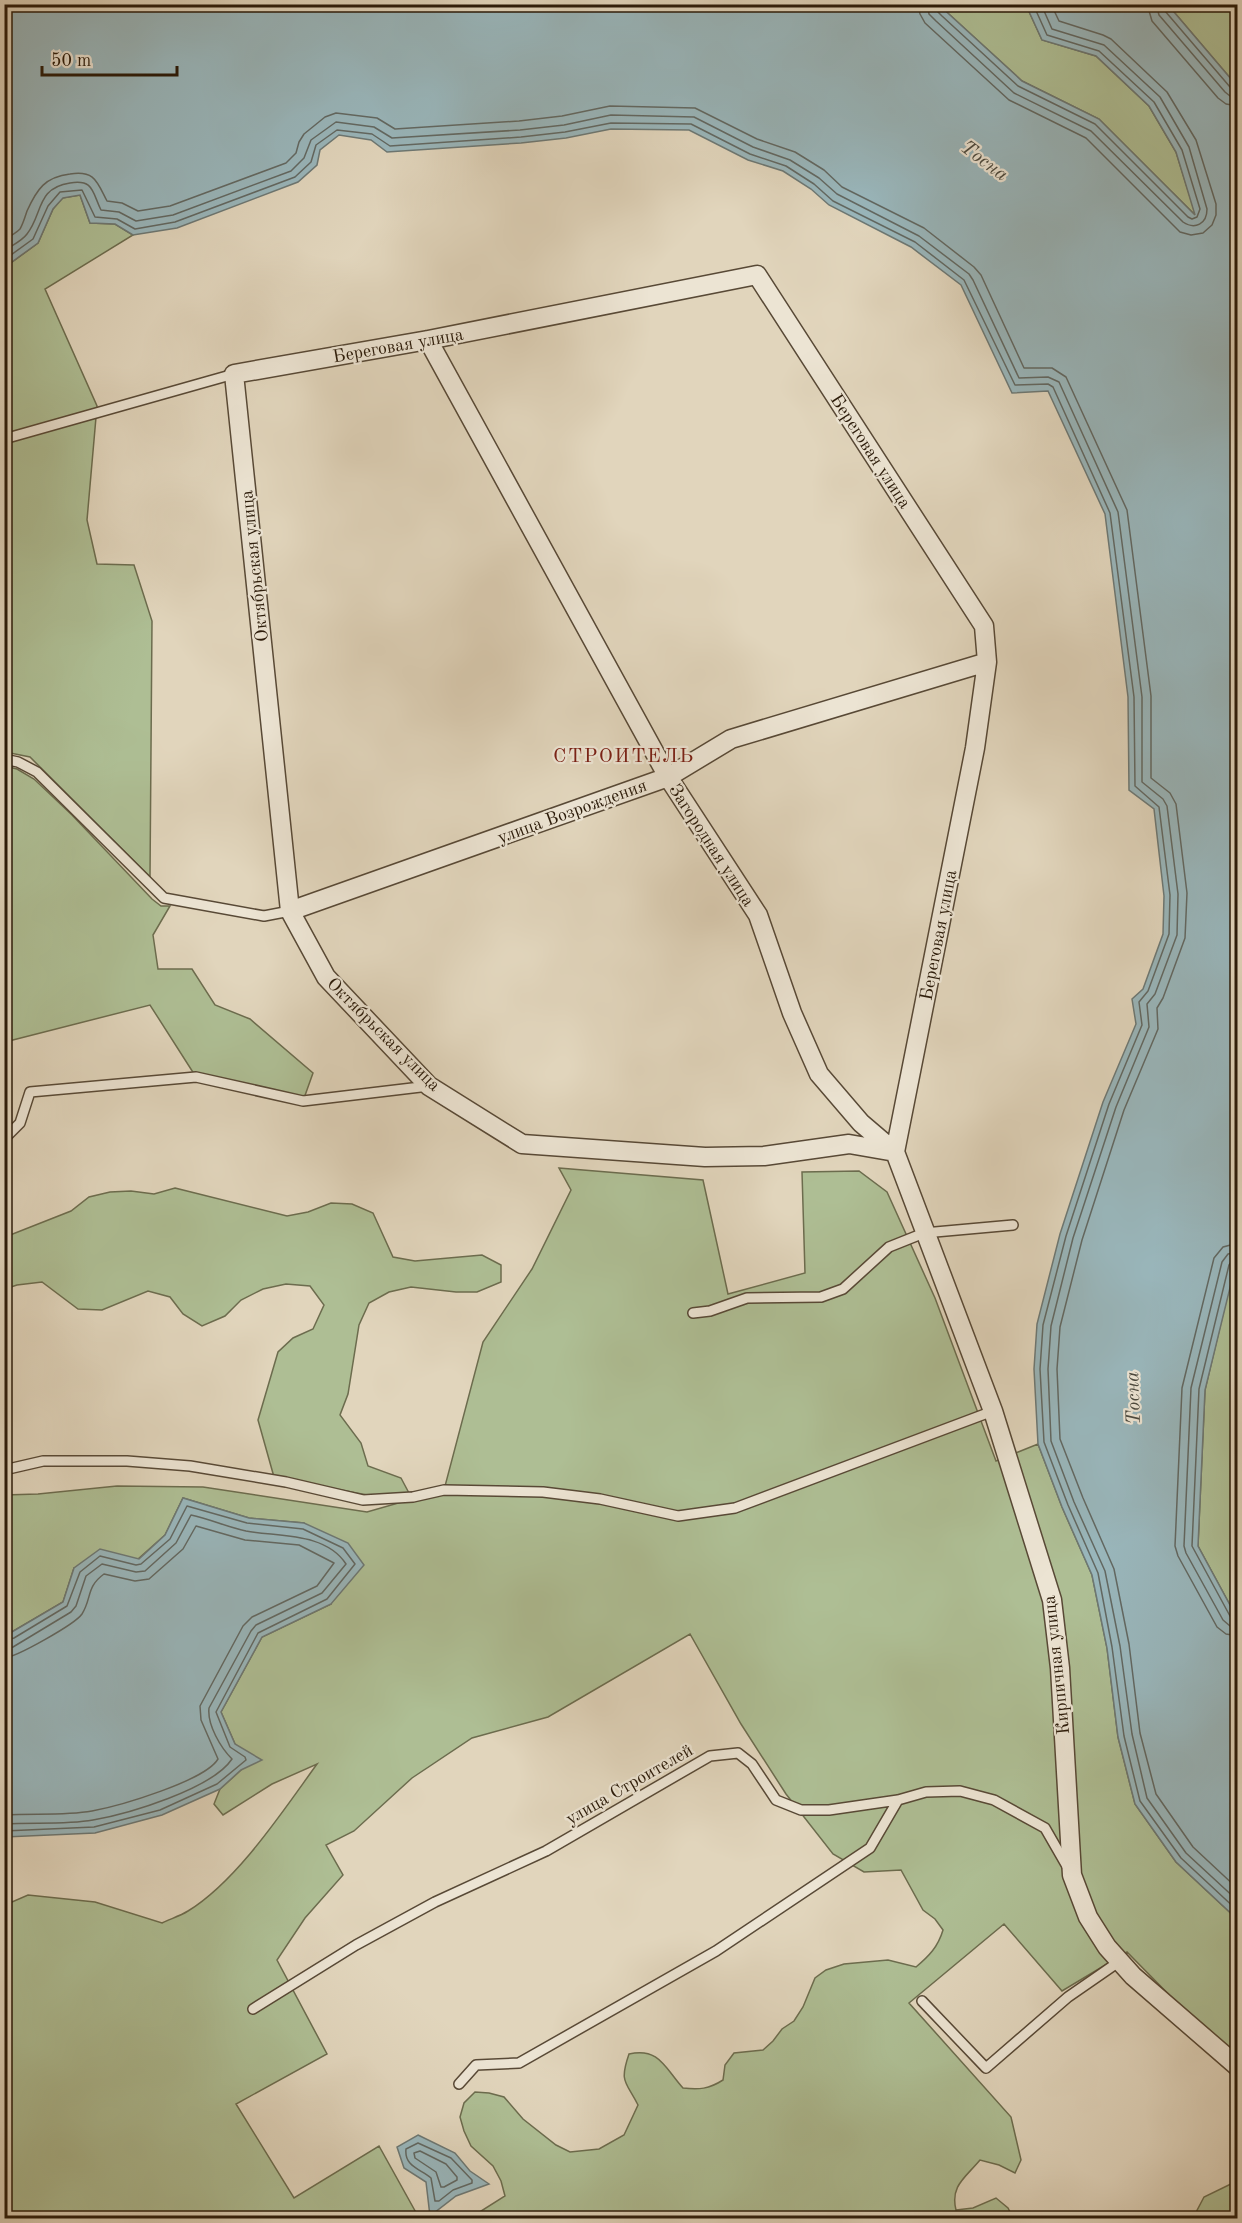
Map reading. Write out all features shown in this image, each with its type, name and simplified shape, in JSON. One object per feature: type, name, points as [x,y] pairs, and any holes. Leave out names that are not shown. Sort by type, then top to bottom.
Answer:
[{"type":"street","name":"Береговая улица","points":[[234,374],[428,340],[757,275],[984,626],[987,662],[975,748],[895,1152]]},
{"type":"street","name":"Загородная улица","points":[[428,340],[668,777],[758,915],[792,1013],[819,1074],[861,1124],[895,1152]]},
{"type":"street","name":"Октябрьская улица","points":[[234,374],[290,911],[326,977],[429,1086],[522,1144],[705,1157],[764,1156],[849,1144],[895,1152]]},
{"type":"street","name":"улица Возрождения","points":[[290,911],[668,777],[731,739],[987,662]]},
{"type":"street","name":"Кирпичная улица","points":[[895,1152],[993,1411],[1052,1600],[1060,1668],[1072,1875],[1088,1917],[1107,1947],[1142,1983],[1238,2067]]},
{"type":"lane","points":[[4,438],[234,374]]},
{"type":"lane","points":[[4,759],[18,762],[37,772],[164,898],[264,916],[290,911]]},
{"type":"lane","points":[[4,1139],[20,1123],[30,1092],[196,1077],[303,1101],[429,1086]]},
{"type":"lane","points":[[693,1313],[710,1311],[747,1298],[820,1297],[843,1289],[888,1247],[924,1233],[1013,1225]]},
{"type":"lane","points":[[4,1470],[43,1461],[126,1461],[190,1466],[286,1482],[363,1500],[413,1497],[444,1490],[543,1492],[600,1499],[678,1516],[735,1508],[993,1411]]},
{"type":"lane","name":"улица Строителей","points":[[254,2008],[356,1945],[435,1902],[546,1851],[711,1756],[738,1753],[752,1764],[776,1800],[801,1810],[829,1810],[898,1800],[926,1792],[960,1791],[994,1800],[1045,1827],[1072,1875]]},
{"type":"lane","points":[[459,2084],[476,2065],[519,2063],[716,1950],[870,1848],[898,1800]]},
{"type":"lane","points":[[922,2001],[986,2068],[1068,1997],[1120,1961]]},
{"type":"green space","points":[[939,5],[1026,5],[1042,40],[1096,56],[1149,106],[1176,152],[1196,216],[1099,119],[1022,81]]},
{"type":"green space","points":[[1168,5],[1237,5],[1237,86]]},
{"type":"green space","points":[[80,195],[90,223],[115,224],[133,235],[45,289],[97,406],[87,520],[97,564],[134,565],[152,621],[150,877],[30,757],[5,752],[4,268],[38,243],[53,209],[62,198]]},
{"type":"green space","points":[[5,766],[17,769],[34,779],[72,815],[152,899],[161,906],[170,906],[153,935],[158,969],[192,969],[215,1005],[250,1019],[313,1073],[303,1101],[196,1077],[150,1005],[5,1042]]},
{"type":"green space","points":[[559,1168],[703,1180],[728,1294],[805,1273],[802,1172],[859,1171],[887,1192],[935,1298],[996,1461],[1038,1444],[1062,1507],[1092,1575],[1107,1648],[1118,1737],[1135,1804],[1176,1862],[1237,1919],[1237,2055],[1186,2012],[1127,1952],[1062,1991],[1004,1924],[909,2003],[1011,2117],[1021,2160],[1015,2173],[999,2165],[980,2160],[957,2188],[956,2210],[973,2208],[996,2198],[1008,2208],[1013,2218],[470,2218],[505,2196],[501,2181],[493,2166],[471,2146],[464,2131],[460,2117],[464,2103],[475,2092],[504,2097],[523,2119],[556,2145],[570,2152],[599,2149],[624,2135],[638,2105],[624,2077],[629,2054],[655,2056],[683,2088],[708,2087],[723,2080],[725,2065],[734,2053],[763,2050],[782,2029],[794,2021],[803,2007],[815,1978],[826,1970],[844,1964],[888,1960],[916,1967],[932,1951],[941,1936],[943,1930],[935,1919],[923,1910],[901,1870],[864,1872],[833,1854],[786,1794],[741,1724],[690,1634],[548,1717],[472,1738],[412,1778],[354,1831],[326,1845],[343,1875],[305,1918],[277,1960],[327,2054],[236,2104],[294,2198],[379,2146],[419,2218],[5,2218],[5,1905],[28,1895],[95,1902],[162,1923],[188,1911],[224,1882],[258,1844],[317,1764],[272,1784],[223,1815],[214,1804],[220,1789],[241,1770],[235,1744],[221,1712],[262,1637],[331,1604],[304,1523],[249,1518],[183,1498],[165,1535],[138,1559],[74,1568],[63,1602],[5,1636],[4,1495],[117,1486],[203,1487],[367,1512],[444,1490],[483,1342],[532,1269],[571,1190]]},
{"type":"green space","points":[[175,1188],[287,1216],[308,1212],[331,1203],[352,1204],[373,1213],[393,1257],[415,1261],[482,1255],[501,1265],[501,1282],[477,1292],[411,1287],[389,1292],[369,1303],[359,1325],[348,1394],[340,1415],[361,1443],[368,1466],[401,1478],[410,1495],[367,1495],[274,1477],[258,1420],[278,1352],[293,1338],[313,1329],[324,1305],[310,1286],[286,1284],[263,1289],[241,1300],[225,1316],[202,1326],[183,1314],[170,1297],[148,1291],[102,1310],[78,1309],[42,1282],[5,1289],[5,1237],[71,1211],[89,1197],[110,1192],[131,1191],[154,1194]]},
{"type":"green space","points":[[1237,1255],[1237,1618],[1198,1546],[1205,1390]]},
{"type":"green space","points":[[1237,2181],[1237,2218],[1193,2218],[1204,2197]]},
{"type":"water","name":"Тосна","points":[[5,4],[939,5],[1022,81],[1099,119],[1195,215],[1176,152],[1149,106],[1096,56],[1042,40],[1026,5],[1168,5],[1237,86],[1238,1255],[1205,1390],[1198,1546],[1237,1618],[1237,1919],[1176,1862],[1135,1804],[1118,1737],[1107,1648],[1092,1575],[1062,1507],[1038,1444],[1034,1369],[1037,1324],[1060,1234],[1103,1102],[1136,1024],[1132,999],[1143,989],[1163,934],[1164,896],[1154,809],[1129,790],[1128,697],[1105,514],[1048,391],[1012,393],[961,285],[911,247],[829,205],[811,189],[783,171],[748,160],[689,130],[611,129],[566,138],[521,143],[387,152],[371,140],[339,135],[320,150],[317,165],[298,182],[177,228],[133,235],[115,224],[90,223],[80,195],[63,198],[53,209],[38,243],[5,267]]},
{"type":"water","points":[[183,1498],[249,1518],[304,1523],[348,1543],[364,1565],[331,1604],[262,1637],[221,1712],[235,1744],[262,1760],[241,1770],[220,1789],[162,1815],[95,1833],[5,1837],[5,1636],[63,1602],[74,1568],[100,1549],[139,1559],[165,1535]]},
{"type":"water","points":[[418,2135],[455,2153],[470,2171],[489,2184],[456,2196],[430,2216],[426,2182],[404,2168],[397,2147]]},
{"type":"district","name":"СТРОИТЕЛЬ","points":[[624,755]]}]
